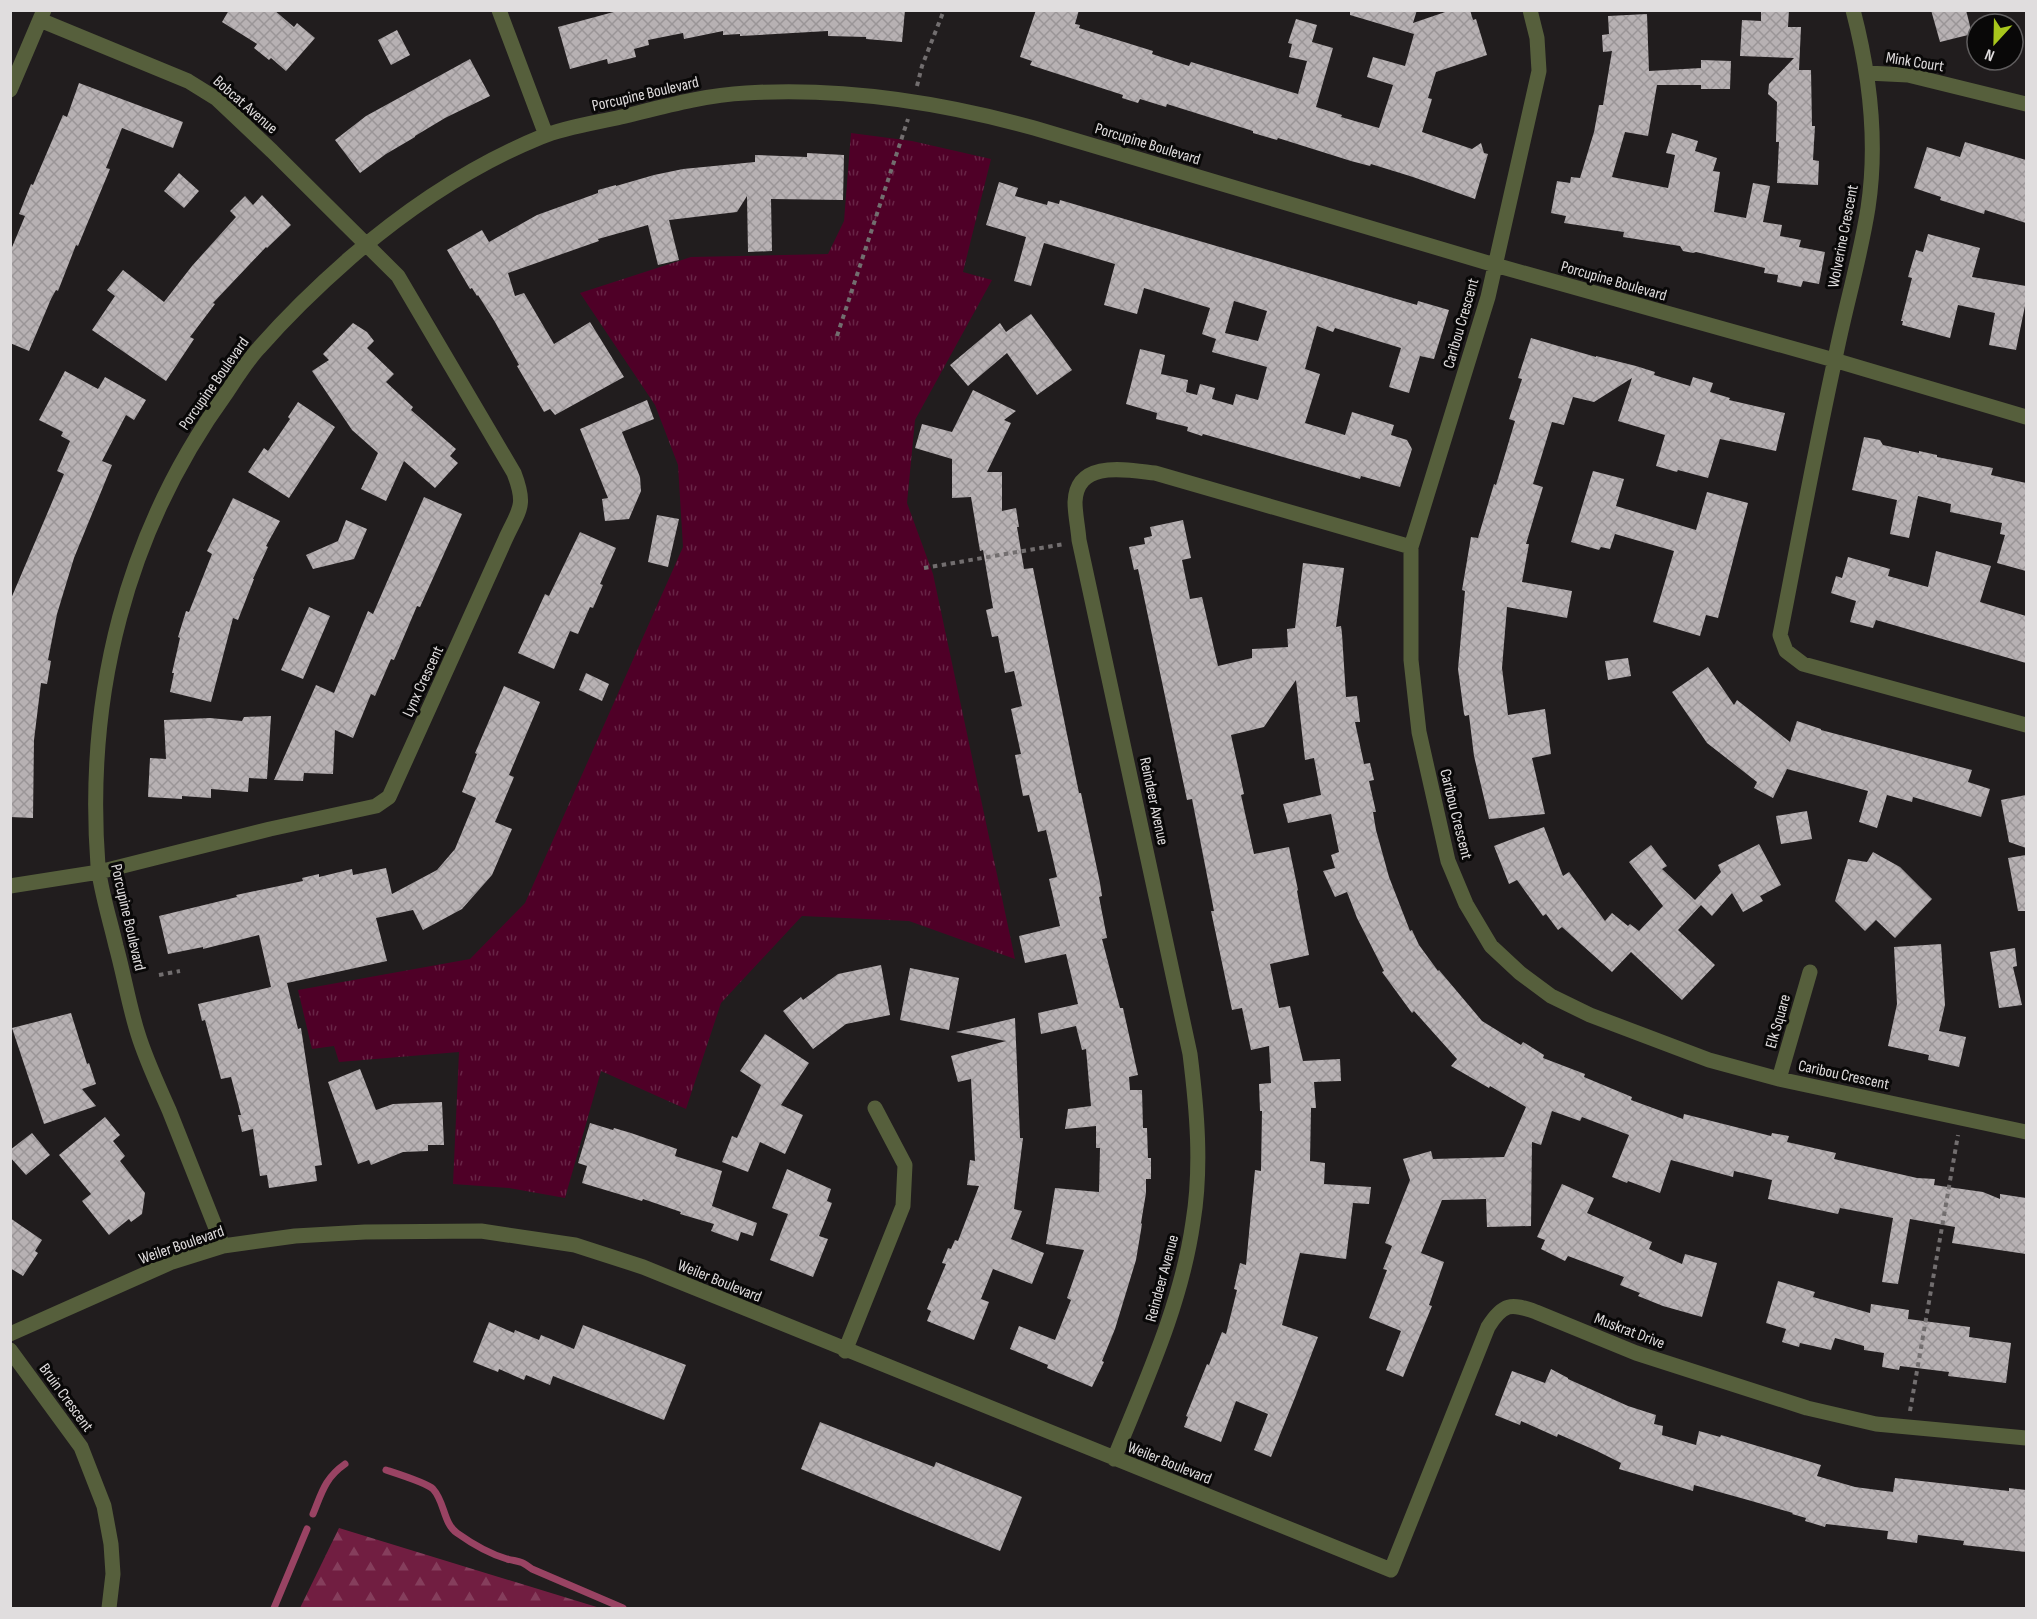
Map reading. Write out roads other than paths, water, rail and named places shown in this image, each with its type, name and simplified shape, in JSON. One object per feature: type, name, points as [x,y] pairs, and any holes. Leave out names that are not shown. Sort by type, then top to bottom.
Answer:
[{"type":"street","points":[[499,10],[546,135]]},
{"type":"street","points":[[1495,265],[1539,71],[1537,38],[1530,10]]},
{"type":"street","name":"Wolverine Crescent","points":[[1834,360],[1868,206],[1872,151],[1867,73],[1853,10]]},
{"type":"street","points":[[10,90],[42,15]]},
{"type":"street","name":"Bobcat Avenue","points":[[42,15],[188,81],[217,99],[365,245]]},
{"type":"street","name":"Mink Court","points":[[1867,73],[1908,75],[2026,104]]},
{"type":"street","name":"Porcupine Boulevard","points":[[223,1246],[138,1034],[99,872],[96,823],[97,778],[104,682],[112,642],[145,541],[177,471],[192,443],[256,351],[323,281],[365,245],[448,183],[494,158],[546,135],[705,97],[801,91],[891,97],[990,116],[1495,265],[1834,360],[2026,417]]},
{"type":"street","name":"Lynx Crescent","points":[[10,886],[99,872],[270,828],[376,806],[389,797],[521,508],[521,491],[514,473],[398,276],[365,245]]},
{"type":"street","name":"Caribou Crescent","points":[[1495,265],[1488,297],[1411,547],[1411,660],[1419,732],[1448,861],[1466,904],[1491,946],[1520,973],[1551,996],[1590,1015],[1709,1060],[1779,1079],[2026,1132]]},
{"type":"street","points":[[1834,360],[1780,635],[1786,651],[1803,664],[2026,724]]},
{"type":"street","name":"Reindeer Avenue","points":[[1114,1459],[1164,1334],[1185,1267],[1194,1222],[1197,1116],[1190,1054],[1079,542],[1075,501],[1080,485],[1087,476],[1118,469],[1155,473],[1411,547]]},
{"type":"street","name":"Elk Square","points":[[1779,1079],[1810,972]]},
{"type":"street","points":[[845,1351],[903,1206],[905,1165],[875,1108]]},
{"type":"street","name":"Weiler Boulevard","points":[[10,1334],[172,1262],[223,1246],[307,1235],[481,1231],[575,1245],[643,1267],[845,1351],[1391,1570]]},
{"type":"street","name":"Muskrat Drive","points":[[1391,1570],[1488,1327],[1496,1314],[1508,1306],[1536,1312],[1636,1353],[1807,1408],[1876,1424],[2026,1438]]},
{"type":"street","name":"Bruin Crescent","points":[[10,1350],[81,1447],[89,1466],[104,1506],[111,1544],[113,1574],[109,1608]]},
{"type":"waterway","points":[[313,1514],[328,1480],[345,1464]]},
{"type":"waterway","points":[[386,1470],[433,1489],[452,1529],[474,1544],[623,1608]]},
{"type":"waterway","points":[[274,1608],[307,1529]]}]
